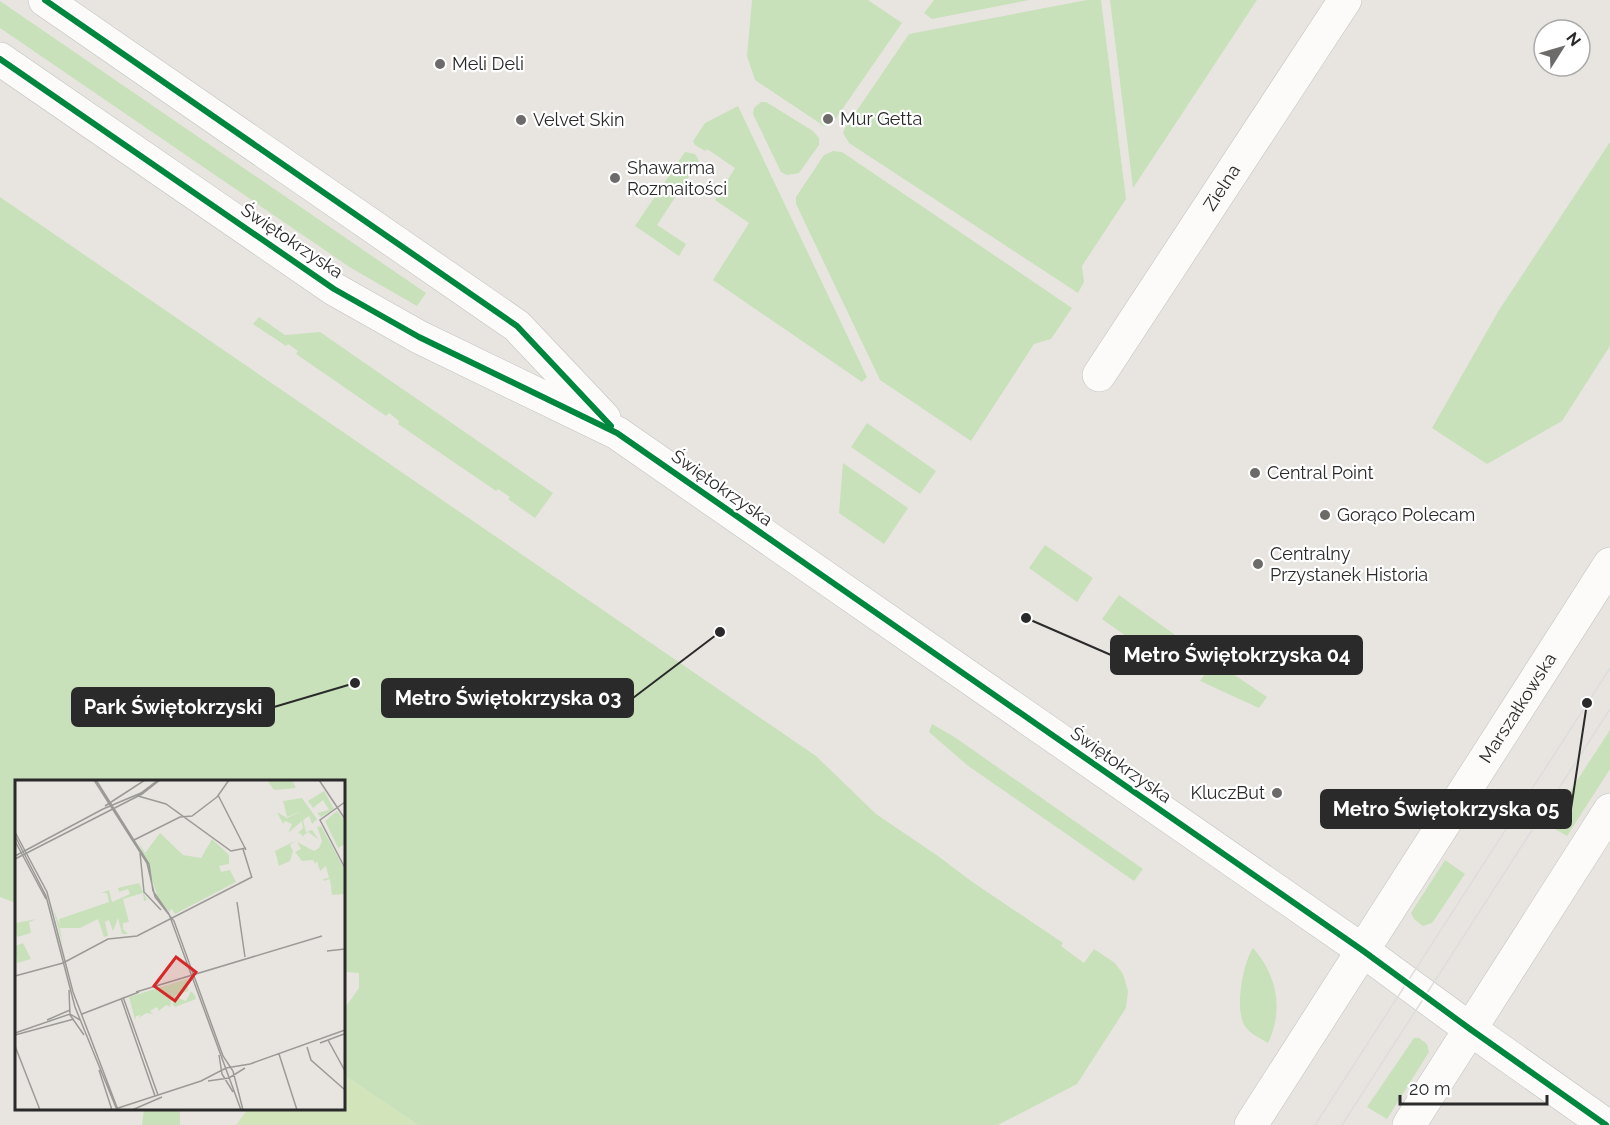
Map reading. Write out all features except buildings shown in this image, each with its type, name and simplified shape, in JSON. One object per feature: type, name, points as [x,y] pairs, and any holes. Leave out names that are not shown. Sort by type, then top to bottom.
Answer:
[{"type":"street","name":"Świętokrzyska","points":[[45,0],[517,326],[617,433]]},
{"type":"street","name":"Zielna","points":[[1099,375],[1345,0]]},
{"type":"street","name":"Świętokrzyska","points":[[0,59],[334,289],[419,338],[617,433],[1362,950],[1606,1125]]},
{"type":"street","name":"Marszałkowska","points":[[1251,1125],[1610,564]]},
{"type":"street","points":[[1409,1125],[1610,810]]},
{"type":"green space","points":[[752,0],[868,0],[902,23],[832,124],[824,126],[755,80],[747,56]]},
{"type":"green space","points":[[934,0],[1029,0],[932,19],[924,13]]},
{"type":"green space","points":[[1087,0],[1101,0],[1126,199],[1082,266],[1084,282],[1078,293],[849,143],[843,133],[909,34]]},
{"type":"green space","points":[[1110,0],[1257,0],[1133,188]]},
{"type":"green space","points":[[0,1],[426,293],[417,306],[351,268],[0,28]]},
{"type":"green space","points":[[761,102],[766,102],[813,131],[819,138],[819,145],[799,173],[787,175],[781,172],[753,114],[754,108]]},
{"type":"green space","points":[[738,106],[867,377],[862,382],[713,280],[749,223],[715,200],[735,168],[707,149],[705,151],[695,145],[693,141],[705,123]]},
{"type":"green space","points":[[1610,142],[1610,346],[1562,421],[1487,464],[1432,428],[1499,310]]},
{"type":"green space","points":[[833,151],[842,152],[1072,308],[1051,339],[1034,344],[971,441],[880,380],[796,204],[796,197],[824,155]]},
{"type":"green space","points":[[685,152],[695,154],[699,161],[657,225],[686,244],[679,256],[635,226]]},
{"type":"green space","points":[[0,197],[816,756],[876,814],[1063,943],[1061,946],[1084,963],[1094,949],[1115,963],[1123,974],[1128,991],[1126,1008],[1077,1084],[998,1125],[418,1125],[345,1076],[345,1008],[359,988],[359,973],[345,972],[345,780],[15,780],[15,903],[0,897]]},
{"type":"green space","points":[[259,317],[285,335],[320,332],[553,493],[535,518],[508,499],[510,497],[498,489],[496,491],[398,424],[399,421],[389,413],[386,416],[296,354],[298,351],[288,344],[286,346],[253,324]]},
{"type":"green space","points":[[867,423],[936,471],[920,494],[851,447]]},
{"type":"green space","points":[[843,463],[908,508],[884,544],[839,513]]},
{"type":"green space","points":[[1045,545],[1093,578],[1077,602],[1029,568]]},
{"type":"green space","points":[[1119,595],[1178,637],[1161,661],[1102,619]]},
{"type":"green space","points":[[1214,661],[1267,697],[1259,708],[1200,681]]},
{"type":"green space","points":[[932,724],[953,736],[1143,869],[1134,881],[967,765],[929,732]]},
{"type":"green space","points":[[1610,730],[1610,769],[1567,836],[1548,825]]},
{"type":"green space","points":[[1445,860],[1465,874],[1432,923],[1423,926],[1414,919],[1411,913]]},
{"type":"green space","points":[[1253,948],[1268,970],[1276,993],[1276,1018],[1268,1043],[1247,1029],[1240,1009],[1243,975]]},
{"type":"green space","points":[[1414,1038],[1419,1038],[1427,1044],[1429,1052],[1387,1119],[1367,1107]]},
{"type":"green space","points":[[345,1076],[418,1125],[236,1125],[247,1110],[345,1110]]},
{"type":"green space","points":[[144,1110],[180,1110],[180,1125],[142,1125]]},
{"type":"tram line","points":[[1315,1125],[1610,668]]},
{"type":"tram line","points":[[1342,1125],[1610,709]]},
{"type":"cycle path","points":[[45,0],[517,326],[611,426]]},
{"type":"cycle path","points":[[0,59],[334,289],[419,337],[617,433],[1362,950],[1606,1125]]},
{"type":"place","name":"Meli Deli","points":[[440,64]]},
{"type":"place","name":"Mur Getta","points":[[828,119]]},
{"type":"place","name":"Velvet Skin","points":[[521,120]]},
{"type":"place","name":"Shawarma Rozmaitości","points":[[615,178]]},
{"type":"place","name":"Central Point","points":[[1255,473]]},
{"type":"place","name":"Gorąco Polecam","points":[[1325,515]]},
{"type":"place","name":"Centralny Przystanek Historia","points":[[1258,564]]},
{"type":"place","name":"Metro Świętokrzyska 04","points":[[1026,618]]},
{"type":"place","name":"Metro Świętokrzyska 03","points":[[720,632]]},
{"type":"place","name":"Park Świętokrzyski","points":[[355,683]]},
{"type":"place","name":"Metro Świętokrzyska 05","points":[[1587,703]]},
{"type":"place","name":"KluczBut","points":[[1277,793]]}]
